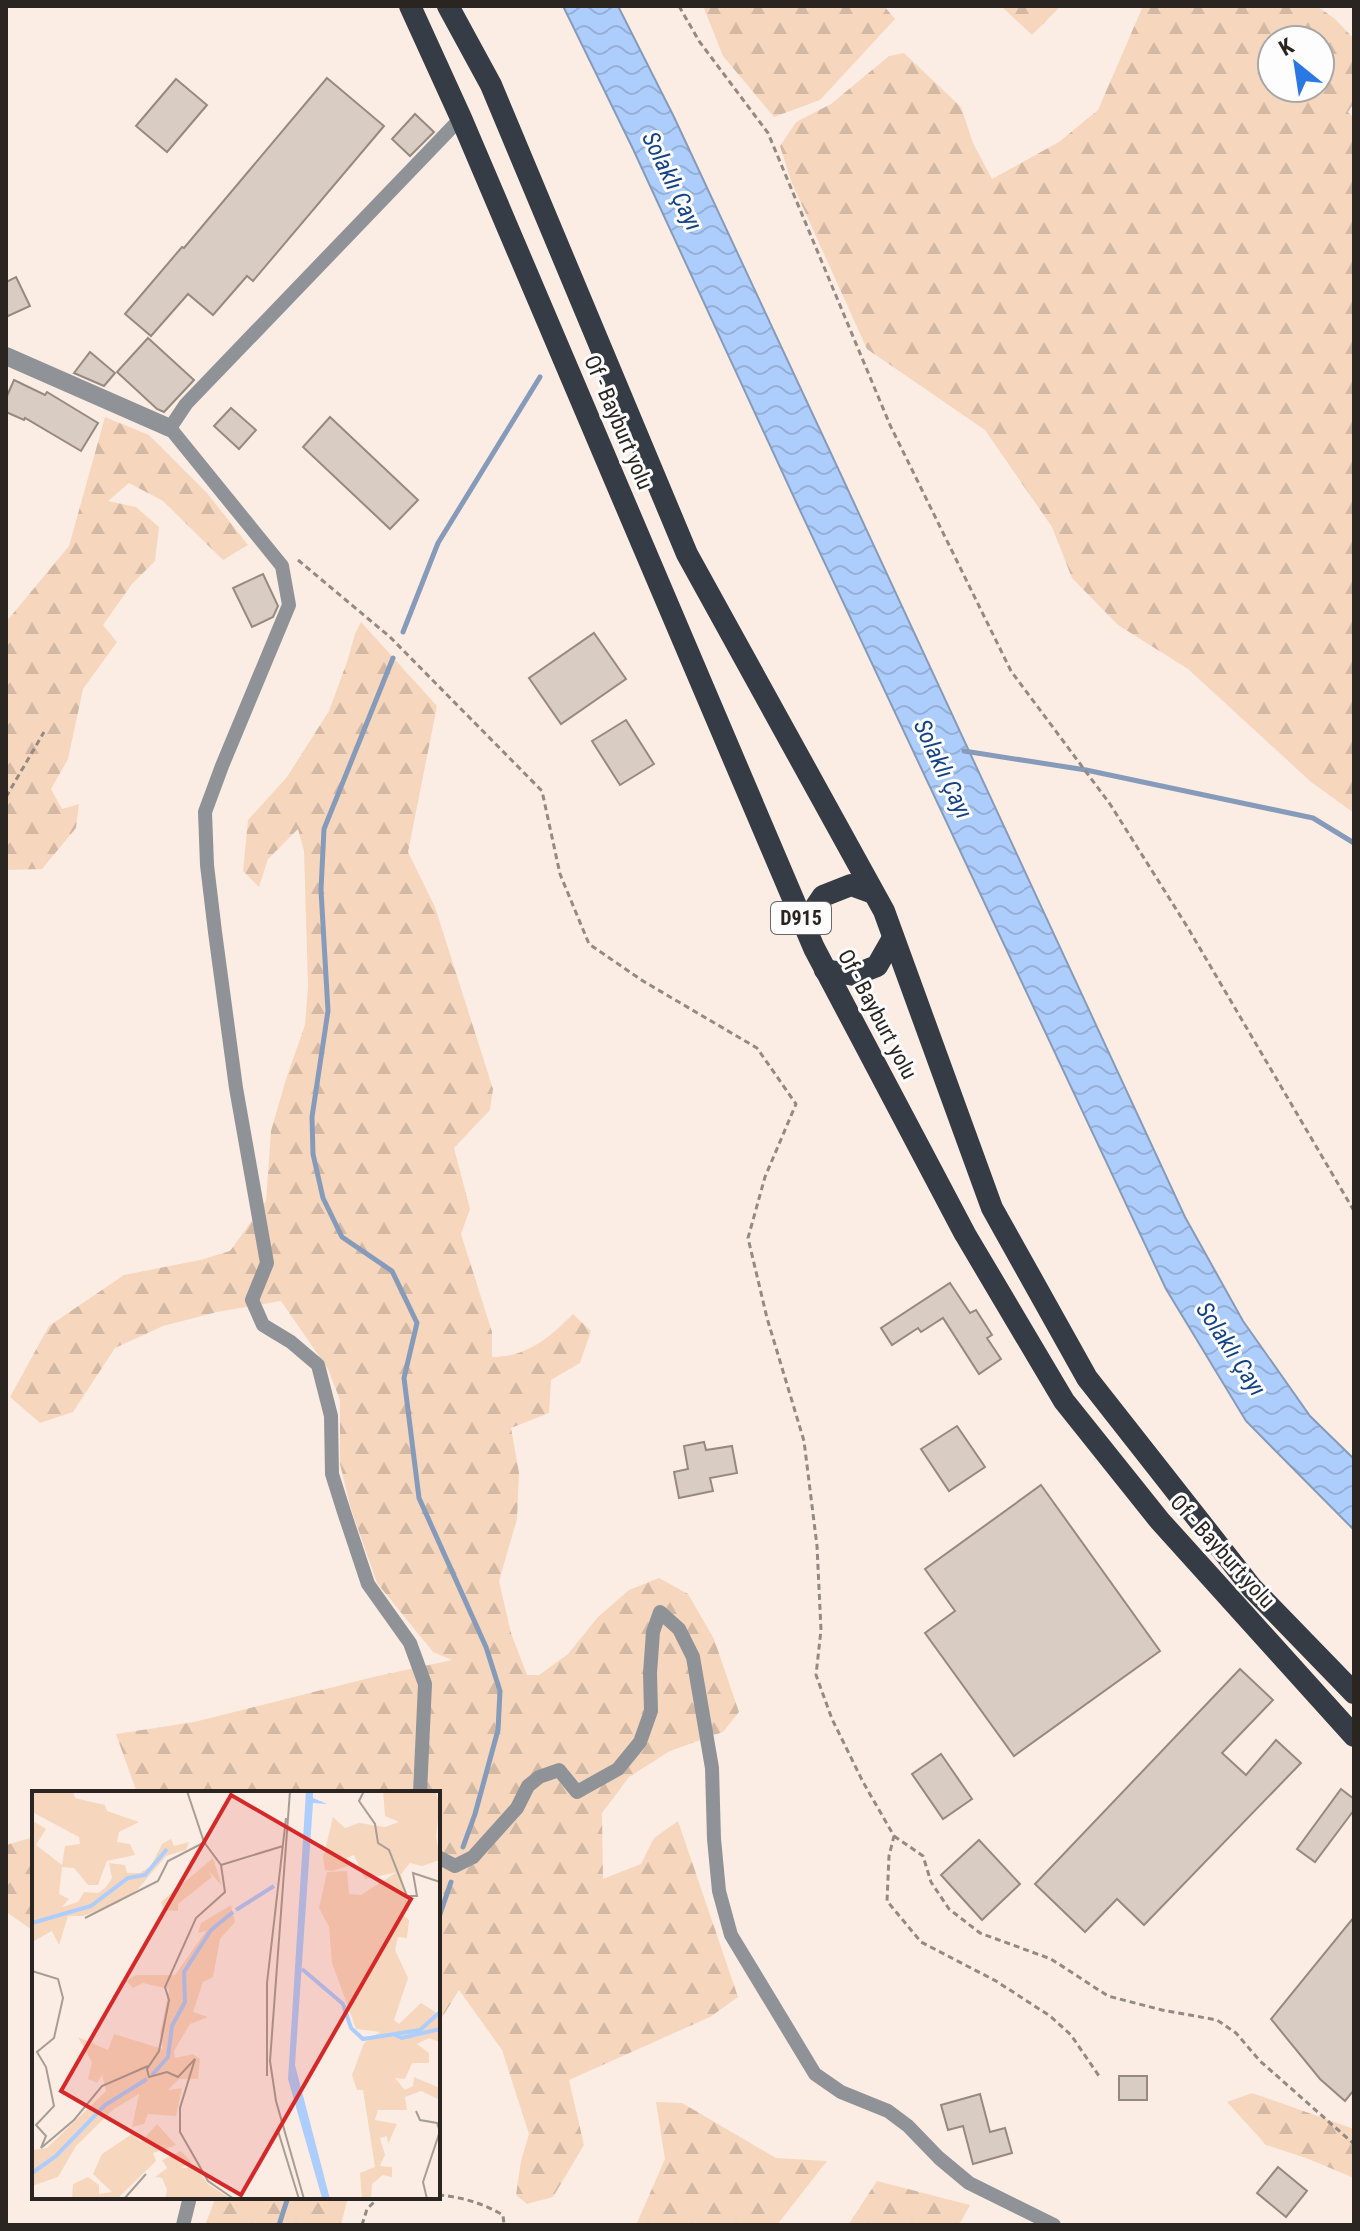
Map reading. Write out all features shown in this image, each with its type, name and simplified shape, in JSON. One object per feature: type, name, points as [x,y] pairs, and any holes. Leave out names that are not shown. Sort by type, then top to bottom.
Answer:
[{"type":"highway","name":"Of - Bayburt yolu","points":[[410,6],[461,118],[804,924],[825,970],[965,1234],[1064,1401],[1160,1521],[1354,1736]]},
{"type":"highway","name":"Of - Bayburt yolu","points":[[448,6],[491,85],[687,554],[884,911],[992,1208],[1087,1378],[1252,1588],[1354,1693]]},
{"type":"highway","points":[[804,924],[823,896],[851,885],[873,893]]},
{"type":"highway","points":[[825,970],[854,975],[877,966],[893,938]]},
{"type":"street","points":[[170,428],[186,404],[461,118]]},
{"type":"street","points":[[6,356],[170,428],[282,566],[289,605],[205,812],[207,865],[236,1088],[267,1263],[252,1300],[263,1325],[291,1342],[318,1365],[331,1416],[332,1474],[368,1584],[410,1643],[425,1684],[420,1791]]},
{"type":"street","points":[[440,1858],[455,1866],[473,1857],[517,1808],[528,1786],[539,1777],[559,1770],[577,1792],[618,1769],[640,1742],[651,1711],[653,1632],[660,1612],[679,1629],[693,1657],[712,1768],[719,1891],[731,1935],[815,2074],[841,2092],[888,2111],[969,2183],[1054,2225]]},
{"type":"street","points":[[183,2225],[190,2199]]},
{"type":"path","points":[[679,6],[699,41],[768,133],[890,425],[1011,671],[1110,804],[1188,928],[1354,1211]]},
{"type":"path","points":[[296,558],[390,637],[542,791],[560,874],[589,944],[643,981],[757,1048],[796,1104],[765,1177],[748,1238],[767,1318],[804,1441],[817,1546],[820,1602],[821,1630],[816,1675],[832,1719],[894,1836],[923,1856],[931,1882],[949,1909],[980,1933],[1051,1959],[1108,1996],[1217,2020],[1236,2033],[1260,2061],[1354,2144]]},
{"type":"path","points":[[6,797],[44,732]]},
{"type":"path","points":[[894,1836],[889,1856],[887,1901],[921,1942],[996,1981],[1050,2016],[1071,2035],[1099,2076]]},
{"type":"path","points":[[440,2195],[460,2197],[487,2206],[503,2215],[504,2225]]},
{"type":"path","points":[[362,2225],[367,2209],[377,2199]]},
{"type":"green space","points":[[703,6],[884,6],[895,19],[820,100],[774,117],[723,56]]},
{"type":"green space","points":[[1001,6],[1061,6],[1032,35]]},
{"type":"green space","points":[[1143,6],[1317,6],[1354,39],[1354,103],[1348,112],[1354,118],[1354,813],[1311,782],[1188,669],[1118,625],[1072,578],[1052,527],[985,430],[867,349],[791,181],[780,146],[796,122],[831,104],[889,56],[904,53],[961,107],[973,143],[992,179],[1059,142],[1098,110]]},
{"type":"green space","points":[[105,417],[149,435],[207,493],[248,545],[223,560],[163,501],[129,483],[108,501],[136,507],[159,527],[155,561],[132,584],[103,625],[117,642],[83,689],[68,759],[51,789],[62,809],[79,804],[76,828],[42,869],[6,870],[6,622],[69,546]]},
{"type":"green space","points":[[361,622],[437,706],[408,852],[435,907],[493,1089],[490,1110],[454,1148],[470,1209],[461,1234],[492,1332],[492,1357],[527,1350],[573,1314],[591,1331],[580,1363],[551,1380],[549,1413],[511,1428],[519,1473],[517,1519],[499,1581],[511,1633],[527,1675],[539,1675],[568,1654],[598,1617],[629,1590],[659,1578],[688,1594],[714,1639],[739,1712],[723,1732],[670,1751],[629,1777],[602,1813],[603,1879],[641,1864],[654,1838],[678,1821],[738,1997],[710,2017],[569,2080],[584,2145],[553,2197],[527,2204],[516,2195],[529,2134],[502,2050],[459,1990],[440,2021],[440,1791],[136,1791],[116,1734],[194,1722],[452,1660],[433,1652],[377,1583],[350,1506],[340,1464],[340,1400],[328,1369],[281,1301],[217,1312],[163,1326],[115,1348],[73,1412],[40,1423],[10,1397],[49,1326],[124,1275],[230,1251],[266,1201],[271,1131],[305,1025],[308,986],[304,851],[298,829],[268,859],[259,887],[243,871],[248,820],[287,777],[329,711]]},
{"type":"green space","points":[[32,1838],[32,1930],[6,1912],[6,1845]]},
{"type":"green space","points":[[1252,2093],[1354,2129],[1354,2178],[1266,2145],[1227,2102]]},
{"type":"green space","points":[[656,2102],[682,2103],[776,2158],[827,2161],[777,2225],[636,2225],[665,2159]]},
{"type":"green space","points":[[877,2181],[970,2205],[959,2225],[848,2225]]},
{"type":"green space","points":[[215,2199],[348,2199],[341,2225],[205,2225]]},
{"type":"water","name":"Solaklı Çayı","points":[[563,6],[618,6],[674,117],[1185,1217],[1243,1321],[1310,1416],[1354,1459],[1354,1530],[1246,1421],[1166,1289],[633,149]]},
{"type":"building","points":[[327,78],[384,126],[253,281],[247,276],[213,315],[188,294],[151,336],[125,314]]},
{"type":"building","points":[[176,79],[207,105],[167,152],[136,126]]},
{"type":"building","points":[[415,114],[434,132],[410,156],[392,139]]},
{"type":"building","points":[[16,277],[30,306],[6,317],[6,282]]},
{"type":"building","points":[[148,338],[194,380],[164,412],[117,372]]},
{"type":"building","points":[[90,352],[115,373],[104,386],[74,373]]},
{"type":"building","points":[[14,380],[45,395],[47,392],[98,423],[81,451],[25,418],[6,412],[6,398]]},
{"type":"building","points":[[231,408],[256,430],[239,449],[214,426]]},
{"type":"building","points":[[330,417],[418,500],[390,529],[303,447]]},
{"type":"building","points":[[263,574],[278,606],[273,617],[252,627],[233,588]]},
{"type":"building","points":[[594,633],[626,679],[561,724],[529,678]]},
{"type":"building","points":[[626,720],[654,764],[620,785],[592,741]]},
{"type":"building","points":[[950,1283],[970,1313],[976,1310],[992,1335],[987,1338],[1001,1359],[979,1374],[943,1318],[921,1332],[918,1328],[892,1345],[881,1328]]},
{"type":"building","points":[[957,1426],[985,1467],[949,1491],[921,1449]]},
{"type":"building","points":[[704,1442],[706,1450],[732,1446],[737,1473],[710,1478],[713,1491],[679,1498],[674,1472],[688,1469],[684,1446]]},
{"type":"building","points":[[1041,1485],[1160,1651],[1014,1756],[925,1633],[955,1611],[925,1569]]},
{"type":"building","points":[[1240,1669],[1273,1700],[1222,1753],[1246,1775],[1276,1740],[1301,1763],[1144,1925],[1117,1899],[1085,1932],[1035,1884]]},
{"type":"building","points":[[941,1754],[972,1799],[943,1819],[912,1774]]},
{"type":"building","points":[[1341,1789],[1354,1799],[1354,1810],[1315,1862],[1297,1849]]},
{"type":"building","points":[[979,1840],[1020,1884],[982,1920],[941,1875]]},
{"type":"building","points":[[1354,1917],[1354,2090],[1345,2101],[1320,2079],[1271,2019]]},
{"type":"building","points":[[1119,2076],[1147,2076],[1147,2100],[1119,2100]]},
{"type":"building","points":[[980,2094],[990,2132],[1005,2128],[1012,2153],[973,2164],[963,2126],[948,2130],[941,2105]]},
{"type":"building","points":[[1278,2167],[1307,2191],[1286,2217],[1257,2193]]},
{"type":"waterway","points":[[403,632],[438,543],[540,377]]},
{"type":"waterway","points":[[393,658],[324,829],[321,890],[328,1011],[312,1117],[313,1154],[323,1198],[342,1237],[392,1271],[417,1323],[404,1378],[419,1498],[486,1647],[500,1691],[498,1730],[463,1847]]},
{"type":"waterway","name":"Solaklı Çayı","points":[[964,751],[1086,770],[1313,818],[1354,843]]},
{"type":"waterway","points":[[440,1914],[451,1882]]},
{"type":"waterway","points":[[279,2225],[287,2199]]}]
